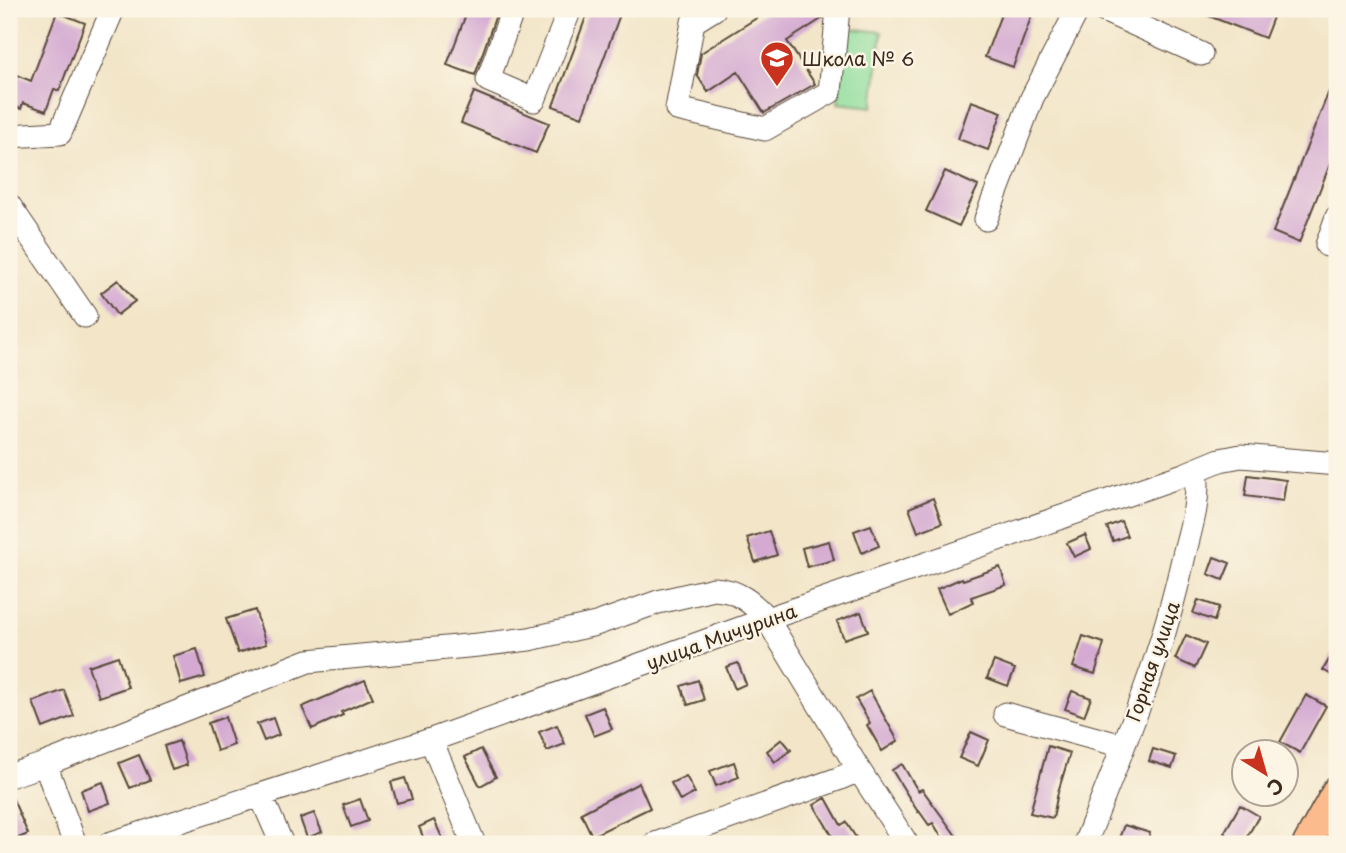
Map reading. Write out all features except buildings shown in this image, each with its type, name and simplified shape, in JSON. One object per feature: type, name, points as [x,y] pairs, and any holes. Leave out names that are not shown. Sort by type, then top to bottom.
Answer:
[{"type":"main road","points":[[1307,844],[1337,790]]},
{"type":"street","points":[[9,136],[60,133],[113,9]]},
{"type":"street","points":[[513,9],[488,80],[534,100],[570,9]]},
{"type":"street","points":[[714,9],[693,22],[677,109],[765,129],[830,92],[838,9]]},
{"type":"street","points":[[986,219],[1032,98],[1078,9]]},
{"type":"street","points":[[1101,9],[1201,54]]},
{"type":"street","points":[[9,205],[85,316]]},
{"type":"street","points":[[1327,245],[1337,217]]},
{"type":"street","name":"улица Мичурина","points":[[109,844],[431,740],[768,619],[1196,471],[1220,460],[1241,456],[1337,464]]},
{"type":"street","name":"Горная улица","points":[[1085,844],[1153,668],[1174,596],[1196,502],[1196,471]]},
{"type":"street","points":[[9,776],[308,661],[529,639],[596,625],[658,602],[714,589],[738,594],[768,619],[907,844]]},
{"type":"street","points":[[1005,714],[1123,746]]},
{"type":"street","points":[[431,740],[474,844]]},
{"type":"street","points":[[45,764],[75,844]]},
{"type":"street","points":[[654,844],[859,770]]},
{"type":"street","points":[[261,796],[282,844]]},
{"type":"green space","points":[[846,28],[882,32],[873,107],[838,103]]},
{"type":"place","name":"Школа № 6","points":[[777,88]]}]
